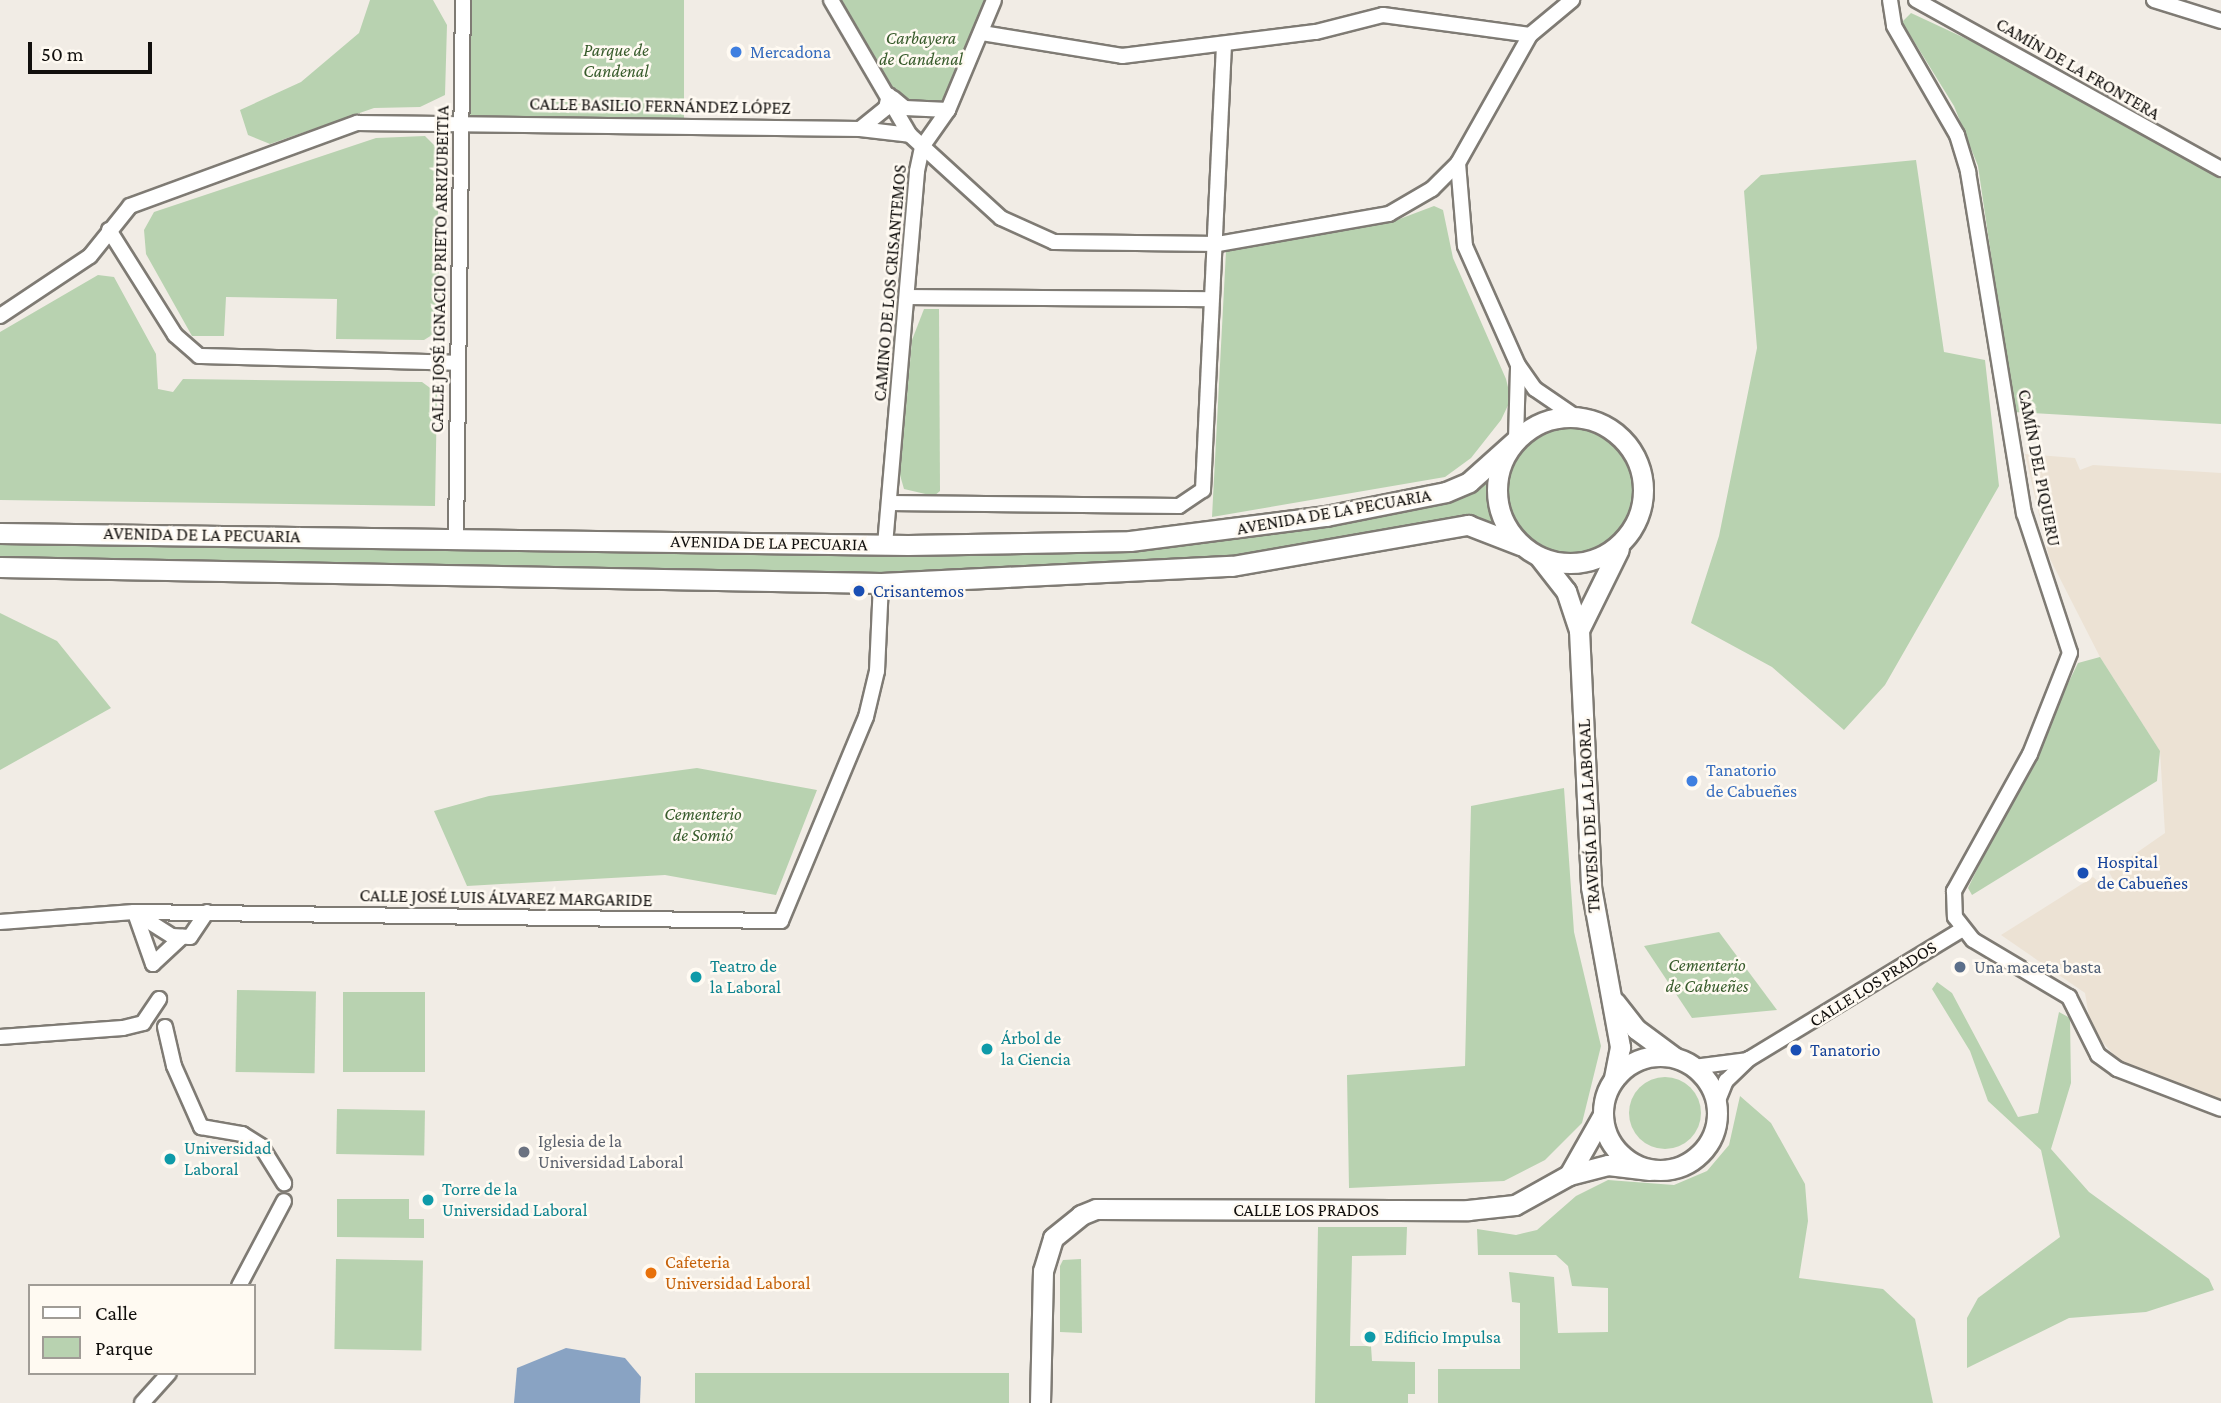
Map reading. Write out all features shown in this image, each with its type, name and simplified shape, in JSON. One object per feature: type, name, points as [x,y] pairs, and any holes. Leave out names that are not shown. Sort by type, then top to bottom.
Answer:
[{"type":"street","points":[[452,0],[463,18]]},
{"type":"street","name":"CALLE JOSÉ IGNACIO PRIETO ARRIZUBEITIA","points":[[456,539],[463,0]]},
{"type":"street","points":[[831,0],[910,135],[1027,234],[1054,242],[1218,244],[1389,214],[1432,189],[1458,163],[1530,35],[1572,0]]},
{"type":"street","name":"CAMINO DE LOS CRISANTEMOS","points":[[885,545],[922,147],[948,110],[995,0]]},
{"type":"street","name":"CAMÍN DEL PIQUERU","points":[[1890,0],[1894,26],[1957,135],[1968,172],[2024,513],[2070,653],[2030,754],[1954,891],[1961,930]]},
{"type":"street","name":"CAMÍN DE LA FRONTERA","points":[[1916,0],[2221,169]]},
{"type":"street","points":[[2154,0],[2221,21]]},
{"type":"street","points":[[982,33],[1098,55],[1224,46],[1383,15],[1530,35]]},
{"type":"street","points":[[889,503],[1194,501],[1203,490],[1207,457],[1211,299],[1218,244],[1224,46]]},
{"type":"street","points":[[889,95],[905,108],[948,110]]},
{"type":"street","points":[[860,129],[887,108],[889,95]]},
{"type":"street","name":"CALLE BASILIO FERNÁNDEZ LÓPEZ","points":[[0,316],[87,259],[130,206],[251,156],[356,123],[860,129],[910,135]]},
{"type":"street","points":[[1458,163],[1465,246],[1518,365],[1535,389],[1576,417],[1613,430],[1640,468],[1643,502],[1626,538],[1599,560],[1540,558],[1520,545],[1502,522],[1496,479],[1516,440],[1518,365]]},
{"type":"street","points":[[109,230],[174,335],[199,356],[458,363]]},
{"type":"street","points":[[910,297],[1211,299]]},
{"type":"street","points":[[1516,440],[1548,419],[1576,417]]},
{"type":"street","name":"AVENIDA DE LA PECUARIA","points":[[0,533],[885,545],[1130,541],[1326,516],[1447,492],[1469,482],[1516,440]]},
{"type":"street","name":"AVENIDA DE LA PECUARIA","points":[[0,567],[881,583],[1232,566],[1468,525],[1520,545]]},
{"type":"street","name":"TRAVESÍA DE LA LABORAL","points":[[1579,630],[1594,589],[1626,538]]},
{"type":"street","name":"TRAVESÍA DE LA LABORAL","points":[[1540,558],[1566,591],[1579,630],[1591,887],[1597,943],[1614,1001],[1620,1047],[1614,1079]]},
{"type":"street","name":"CALLE JOSÉ LUIS ÁLVAREZ MARGARIDE","points":[[0,922],[134,912],[781,920],[794,900],[866,717],[877,671],[881,583]]},
{"type":"street","points":[[134,912],[182,937]]},
{"type":"street","points":[[134,912],[153,964],[182,937],[202,928],[207,912]]},
{"type":"street","points":[[1961,930],[2070,997],[2098,1055],[2117,1069],[2221,1110]]},
{"type":"street","name":"CALLE LOS PRADOS","points":[[1717,1103],[1726,1081],[1749,1059],[1961,930]]},
{"type":"street","points":[[0,1037],[143,1023],[159,999]]},
{"type":"street","name":"TRAVESÍA DE LA LABORAL","points":[[1614,1001],[1636,1029],[1685,1062]]},
{"type":"street","points":[[165,1027],[174,1066],[201,1127],[242,1134],[261,1146],[284,1183]]},
{"type":"street","name":"CALLE LOS PRADOS","points":[[1685,1062],[1749,1059]]},
{"type":"street","points":[[1569,1175],[1603,1115],[1614,1079],[1635,1062],[1685,1062],[1710,1082],[1717,1103],[1716,1125],[1701,1153],[1680,1167],[1650,1170],[1615,1149],[1603,1115]]},
{"type":"street","name":"CALLE LOS PRADOS","points":[[1041,1403],[1048,1247],[1064,1225],[1096,1209],[1468,1210],[1515,1205],[1569,1175],[1608,1166],[1650,1170]]},
{"type":"street","points":[[240,1284],[284,1201]]},
{"type":"street","points":[[142,1403],[167,1375]]},
{"type":"shaded area","points":[[2025,454],[2075,458],[2080,470],[2093,465],[2221,473],[2221,1101],[2121,1063],[2091,1029],[2085,993],[2001,935],[2093,877],[2103,886],[2116,885],[2109,872],[2165,833],[2160,751],[2100,657],[2049,557]]},
{"type":"green space","points":[[370,0],[433,0],[447,25],[445,95],[420,107],[374,108],[270,144],[248,135],[240,110],[301,82],[359,33]]},
{"type":"green space","name":"Parque de Candenal","points":[[463,0],[684,0],[684,123],[463,123]]},
{"type":"green space","name":"Carbayera de Candenal","points":[[831,0],[994,0],[948,110],[920,110],[889,95]]},
{"type":"green space","points":[[1911,13],[2014,61],[2221,179],[2221,424],[2014,412],[1978,166],[1954,106],[1902,22]]},
{"type":"green space","points":[[425,136],[437,148],[440,330],[424,340],[336,339],[337,299],[226,297],[224,336],[192,336],[146,254],[144,230],[154,212],[376,138]]},
{"type":"green space","points":[[1916,160],[1944,352],[1985,360],[1999,486],[1885,685],[1844,730],[1772,667],[1691,623],[1719,536],[1757,348],[1744,191],[1761,175]]},
{"type":"green space","points":[[1434,206],[1443,210],[1453,258],[1506,379],[1511,399],[1501,420],[1471,458],[1445,477],[1212,517],[1226,251],[1389,223]]},
{"type":"green space","points":[[98,275],[114,277],[156,354],[158,389],[173,392],[183,379],[422,382],[437,393],[435,506],[0,500],[0,332]]},
{"type":"green space","points":[[924,309],[939,309],[940,491],[934,496],[904,489],[900,475],[912,340]]},
{"type":"green space","points":[[1576,417],[1602,424],[1628,445],[1643,485],[1639,516],[1626,538],[1599,560],[1582,563],[1540,558],[1492,531],[1232,566],[881,583],[0,567],[0,533],[1130,541],[1469,482],[1527,430],[1548,419]]},
{"type":"green space","points":[[0,613],[57,641],[111,708],[0,770]]},
{"type":"green space","points":[[2100,657],[2160,751],[2157,781],[1972,895],[1968,888],[2078,663]]},
{"type":"green space","name":"Cementerio de Somió","points":[[697,768],[817,790],[776,895],[665,875],[467,886],[434,811],[489,796]]},
{"type":"green space","points":[[1564,788],[1574,932],[1601,1046],[1582,1123],[1545,1160],[1504,1181],[1349,1188],[1347,1075],[1465,1066],[1471,806]]},
{"type":"green space","name":"Cementerio de Cabueñes","points":[[1719,932],[1777,1010],[1692,1018],[1644,946]]},
{"type":"green space","points":[[1937,982],[1952,993],[2018,1117],[2038,1113],[2059,1012],[2070,1018],[2071,1083],[2051,1149],[2089,1192],[2209,1279],[2214,1290],[2146,1312],[2069,1318],[1967,1368],[1967,1318],[1978,1298],[2060,1237],[2041,1150],[1988,1101],[1970,1051],[1932,989]]},
{"type":"green space","points":[[237,990],[316,991],[315,1073],[236,1072]]},
{"type":"green space","points":[[343,992],[425,992],[425,1072],[343,1072]]},
{"type":"green space","points":[[1672,1077],[1691,1087],[1699,1099],[1699,1127],[1691,1139],[1679,1147],[1658,1149],[1639,1139],[1631,1127],[1629,1106],[1639,1087],[1651,1079]]},
{"type":"green space","points":[[1740,1096],[1771,1123],[1805,1184],[1808,1221],[1799,1278],[1883,1289],[1915,1319],[1933,1403],[1438,1403],[1438,1369],[1520,1369],[1520,1303],[1512,1302],[1509,1272],[1554,1277],[1558,1333],[1608,1332],[1608,1288],[1572,1286],[1568,1266],[1556,1255],[1478,1255],[1477,1229],[1516,1235],[1537,1230],[1576,1196],[1608,1180],[1674,1185],[1707,1171],[1729,1145]]},
{"type":"green space","points":[[337,1109],[425,1111],[424,1156],[336,1154]]},
{"type":"green space","points":[[337,1199],[409,1199],[409,1219],[424,1219],[424,1238],[337,1237]]},
{"type":"green space","points":[[1318,1227],[1407,1227],[1406,1255],[1352,1256],[1350,1346],[1371,1346],[1372,1361],[1415,1362],[1415,1394],[1408,1394],[1408,1403],[1315,1403]]},
{"type":"green space","points":[[336,1259],[423,1261],[421,1351],[334,1349]]},
{"type":"green space","points":[[1081,1259],[1082,1333],[1060,1332],[1060,1266],[1063,1260]]},
{"type":"green space","points":[[695,1373],[1009,1373],[1009,1403],[695,1403]]},
{"type":"water","points":[[566,1348],[625,1358],[641,1377],[640,1403],[514,1403],[517,1368]]},
{"type":"place","name":"Mercadona","points":[[736,52]]},
{"type":"place","name":"Crisantemos","points":[[859,591]]},
{"type":"place","name":"Tanatorio de Cabueñes","points":[[1692,781]]},
{"type":"place","name":"Hospital de Cabueñes","points":[[2083,873]]},
{"type":"place","name":"Una maceta basta","points":[[1960,967]]},
{"type":"place","name":"Teatro de la Laboral","points":[[696,977]]},
{"type":"place","name":"Árbol de la Ciencia","points":[[987,1049]]},
{"type":"place","name":"Tanatorio","points":[[1796,1050]]},
{"type":"place","name":"Iglesia de la Universidad Laboral","points":[[524,1152]]},
{"type":"place","name":"Universidad Laboral","points":[[170,1159]]},
{"type":"place","name":"Torre de la Universidad Laboral","points":[[428,1200]]},
{"type":"place","name":"Cafeteria Universidad Laboral","points":[[651,1273]]},
{"type":"place","name":"Edificio Impulsa","points":[[1370,1337]]}]
